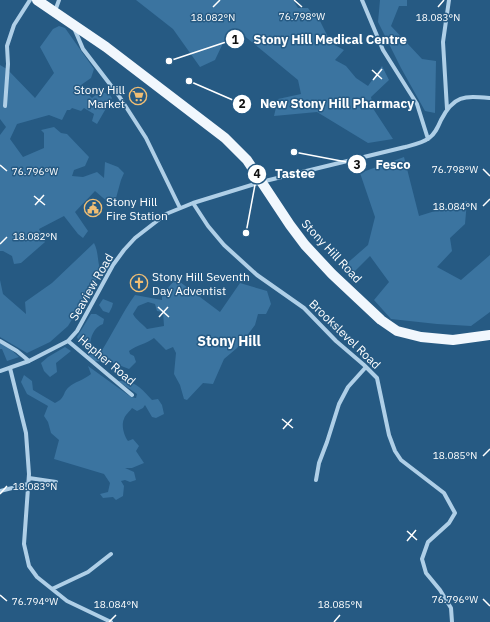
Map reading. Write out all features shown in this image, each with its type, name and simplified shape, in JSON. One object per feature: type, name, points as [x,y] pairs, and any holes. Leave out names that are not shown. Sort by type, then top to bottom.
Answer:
[{"type":"main road","name":"Stony Hill Road","points":[[37,0],[106,47],[225,138],[247,160],[306,245],[332,274],[381,320],[397,331],[421,337],[453,340],[490,335]]},
{"type":"street","points":[[5,106],[8,64],[7,46],[14,25],[30,0]]},
{"type":"street","points":[[55,11],[59,0]]},
{"type":"street","points":[[362,0],[383,50],[417,104],[428,139]]},
{"type":"street","points":[[447,108],[443,42],[449,0]]},
{"type":"street","points":[[72,24],[83,50],[119,96],[146,138],[180,208]]},
{"type":"street","points":[[428,139],[437,129],[447,108],[456,101],[470,97],[490,98]]},
{"type":"street","name":"Seaview Road","points":[[0,371],[29,361],[68,341],[77,331],[113,264],[135,238],[166,214],[193,203],[261,182],[405,147],[428,139]]},
{"type":"street","name":"Brookslevel Road","points":[[193,203],[208,226],[224,246],[257,275],[304,308],[336,341],[377,378],[389,435],[395,451],[401,460],[444,493],[455,513],[449,523],[428,542],[422,559],[426,573],[440,590],[451,608],[452,622]]},
{"type":"street","points":[[0,341],[17,351],[29,361]]},
{"type":"street","name":"Hepher Road","points":[[68,341],[132,395]]},
{"type":"street","points":[[316,480],[319,463],[339,404],[348,387],[366,367]]},
{"type":"street","points":[[10,368],[26,433],[29,478],[24,544],[29,566],[37,577],[67,601],[103,621],[111,622]]},
{"type":"street","points":[[29,478],[56,482]]},
{"type":"street","points":[[0,491],[28,484]]},
{"type":"street","points":[[52,589],[88,572],[111,554]]},
{"type":"shaded area","points":[[136,0],[293,0],[298,8],[308,8],[315,18],[320,21],[331,43],[344,50],[335,60],[346,66],[356,78],[368,86],[382,66],[389,80],[371,97],[374,110],[393,139],[368,143],[317,112],[274,116],[278,99],[301,94],[298,80],[242,34],[224,41],[215,60],[200,67],[173,29]]},
{"type":"shaded area","points":[[380,0],[407,0],[407,6],[399,6],[391,26],[422,59],[436,61],[435,113],[425,111],[378,22]]},
{"type":"shaded area","points":[[59,26],[65,28],[94,69],[91,78],[81,85],[78,91],[85,91],[92,98],[100,91],[110,95],[112,98],[97,124],[92,121],[94,114],[84,108],[81,111],[72,108],[67,110],[62,120],[49,115],[17,124],[10,139],[23,157],[44,148],[44,133],[41,130],[54,127],[61,133],[67,134],[89,157],[85,166],[74,170],[72,176],[83,177],[97,172],[104,178],[105,162],[118,167],[124,173],[116,198],[109,203],[95,191],[75,212],[88,231],[83,238],[64,216],[39,229],[45,242],[21,263],[14,264],[12,256],[0,251],[0,135],[6,127],[0,119],[0,65],[7,69],[35,98],[54,73],[40,47],[53,29]]},
{"type":"shaded area","points":[[404,157],[419,216],[467,201],[465,224],[450,238],[452,251],[437,267],[461,280],[490,255],[490,312],[471,326],[391,319],[374,300],[389,282],[370,256],[352,274],[344,266],[368,245],[375,217],[360,173]]},
{"type":"shaded area","points":[[94,243],[97,250],[101,272],[68,326],[50,342],[27,353],[0,337],[0,280],[3,294],[26,314],[25,302],[52,283]]},
{"type":"shaded area","points":[[176,279],[220,312],[240,283],[267,291],[271,304],[266,314],[258,314],[255,325],[246,337],[237,348],[224,359],[213,384],[203,383],[187,400],[184,399],[180,385],[174,374],[176,353],[173,347],[166,350],[154,338],[129,351],[130,354],[134,356],[136,362],[129,369],[111,362],[90,361],[89,355],[96,352],[101,352],[135,295],[162,300],[162,294]],"holes":[[[148,302],[155,304],[157,311],[163,312],[164,326],[147,329],[133,314],[138,306]]]},
{"type":"shaded area","points":[[103,299],[113,303],[109,313],[103,311],[99,305]]},
{"type":"shaded area","points":[[91,314],[96,314],[104,319],[103,324],[97,327],[93,333],[90,347],[85,349],[77,337]]},
{"type":"shaded area","points":[[0,343],[7,346],[19,357],[7,361],[2,349],[0,349]]},
{"type":"shaded area","points":[[65,347],[71,351],[56,363],[57,372],[50,377],[44,371],[41,363]]},
{"type":"shaded area","points":[[88,366],[131,397],[136,398],[137,394],[118,381],[129,382],[138,386],[152,400],[158,399],[162,405],[164,414],[156,418],[152,417],[145,405],[137,411],[132,408],[126,415],[123,421],[125,436],[128,441],[133,439],[139,446],[136,451],[144,463],[132,468],[125,468],[134,472],[136,480],[130,482],[125,480],[121,481],[124,486],[123,496],[116,500],[113,497],[103,498],[100,494],[108,492],[110,483],[104,474],[54,459],[59,440],[51,433],[48,422],[44,416],[48,406],[27,394],[21,382],[24,375],[32,381],[33,390],[55,403],[61,399],[71,385],[91,374]]},
{"type":"place","name":"Stony Hill Medical Centre","points":[[169,61]]},
{"type":"place","name":"New Stony Hill Pharmacy","points":[[189,81]]},
{"type":"place","name":"Stony Hill Market","points":[[138,96]]},
{"type":"place","name":"Fesco","points":[[294,152]]},
{"type":"place","name":"Stony Hill Fire Station","points":[[93,208]]},
{"type":"place","name":"Tastee","points":[[246,233]]},
{"type":"place","name":"Stony Hill Seventh Day Adventist","points":[[139,283]]},
{"type":"district","name":"Stony Hill","points":[[229,341]]}]
